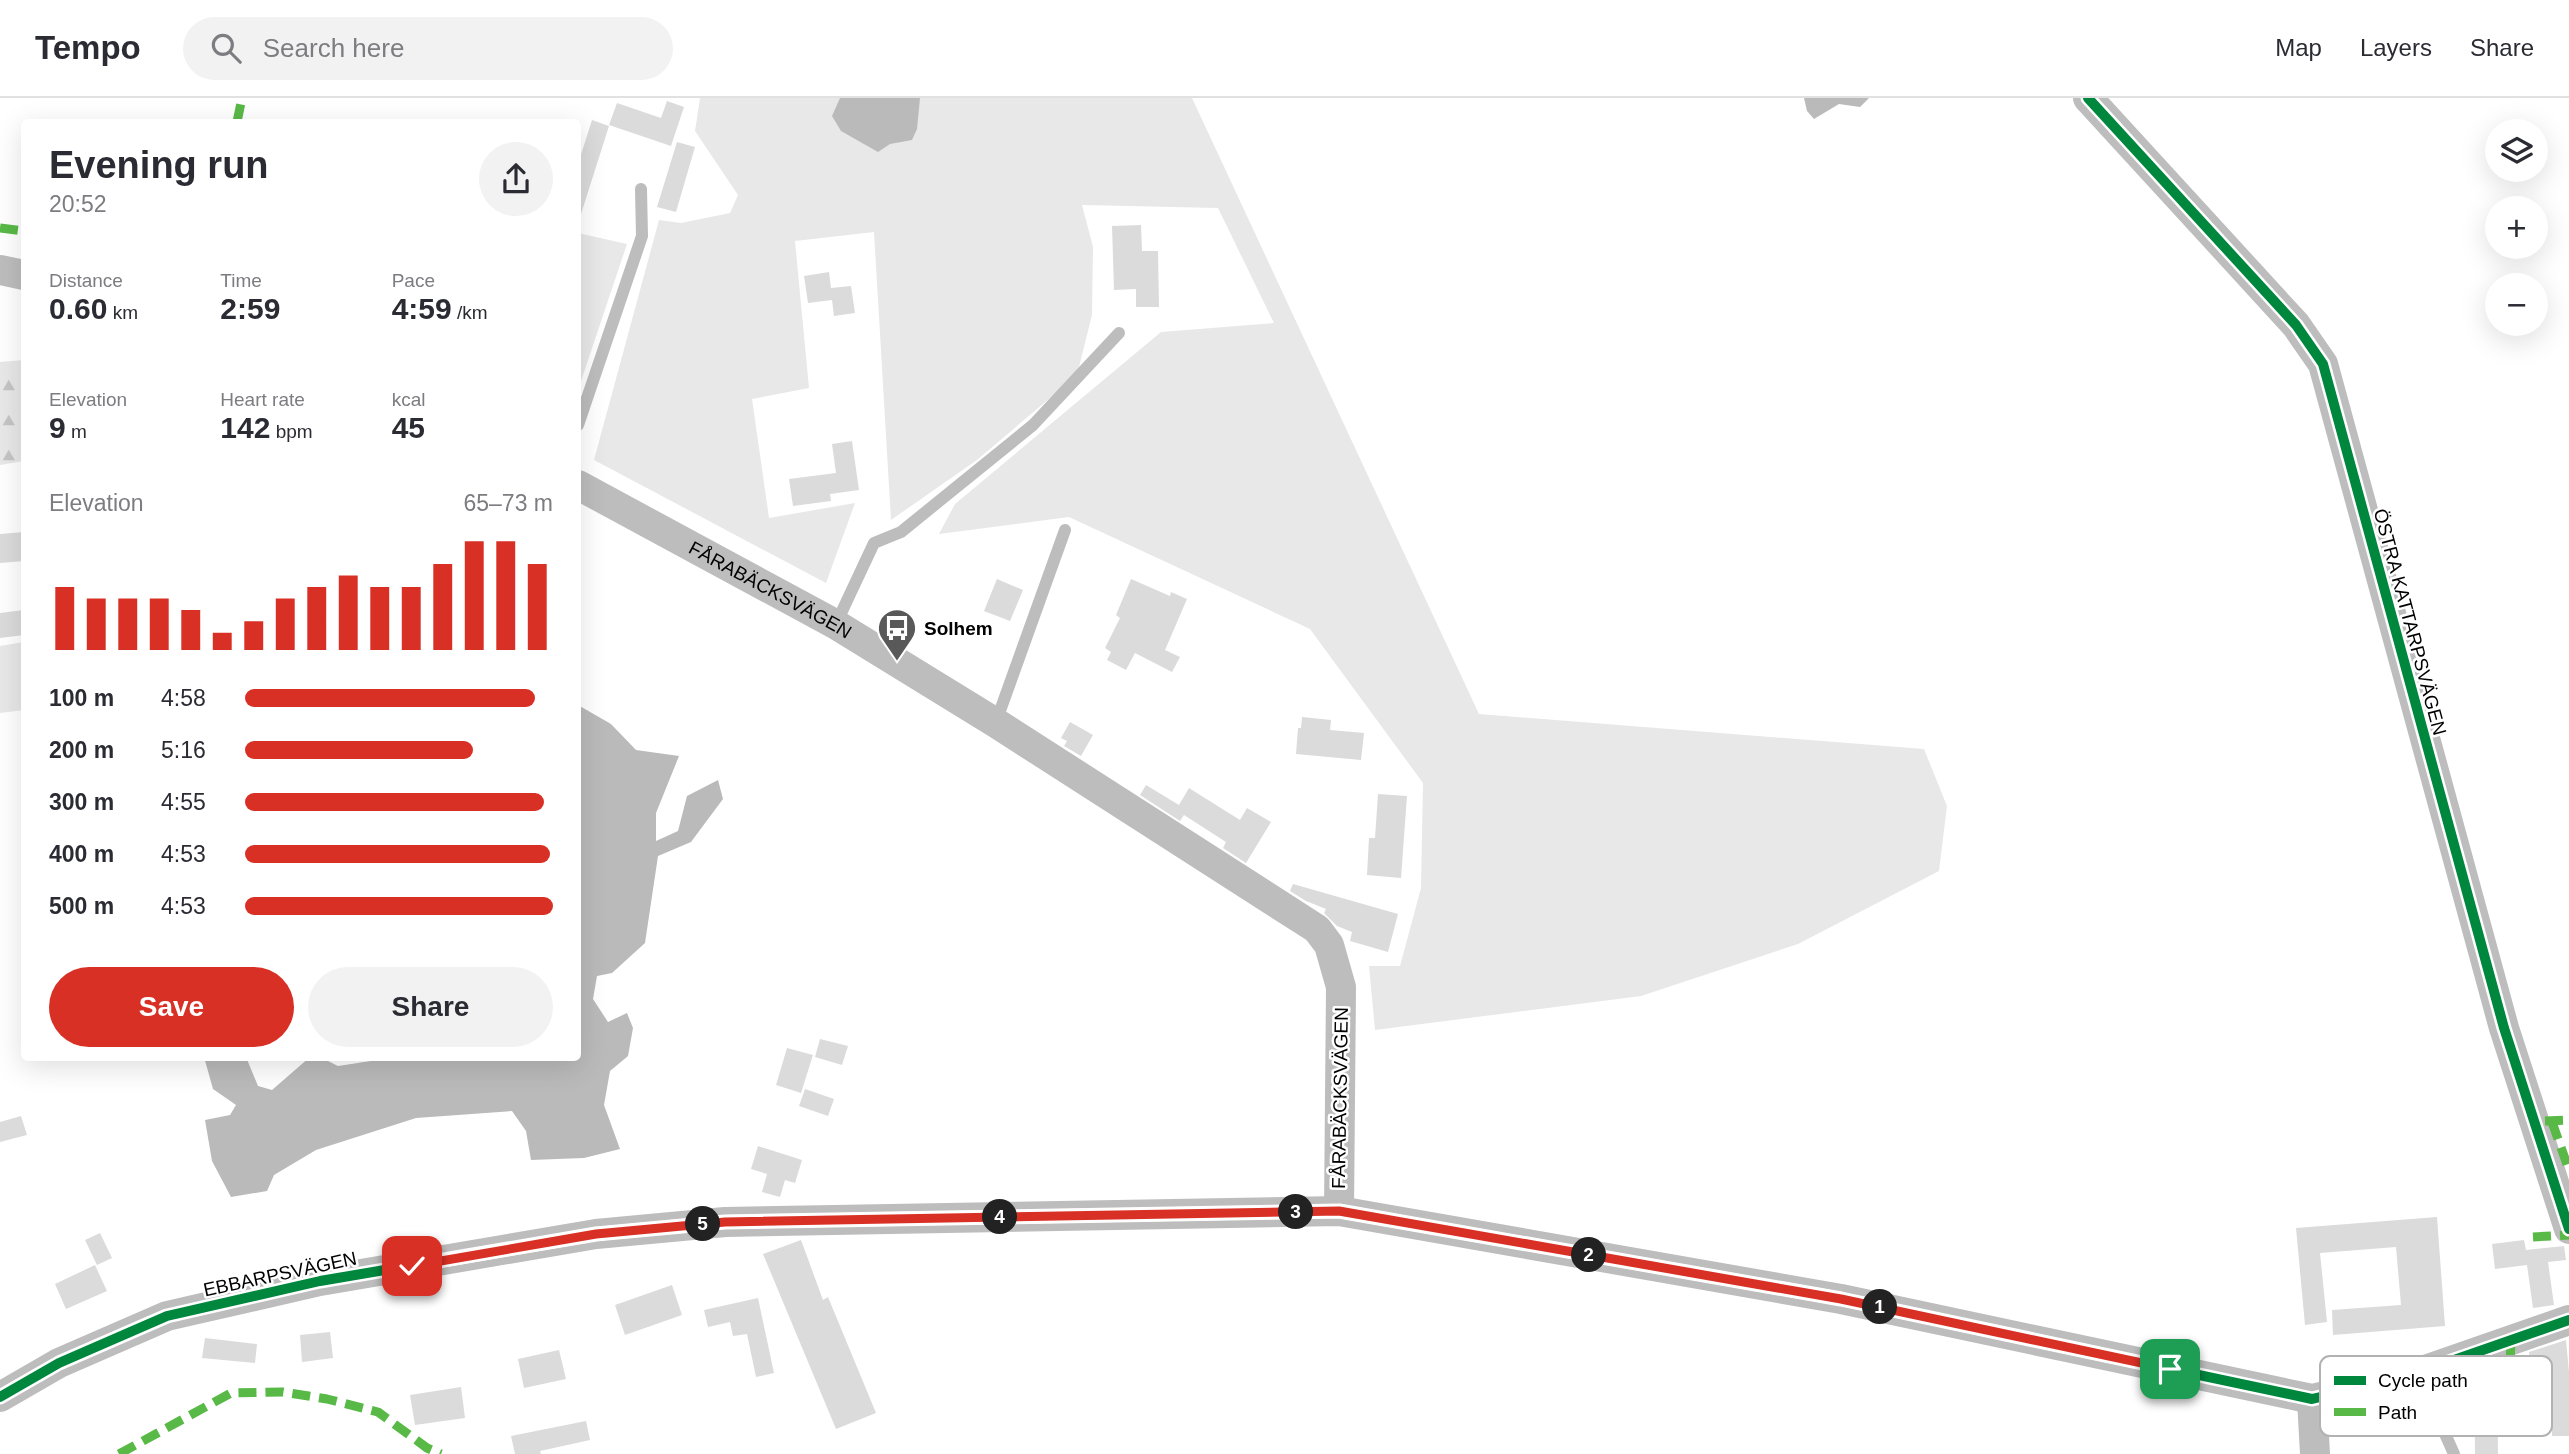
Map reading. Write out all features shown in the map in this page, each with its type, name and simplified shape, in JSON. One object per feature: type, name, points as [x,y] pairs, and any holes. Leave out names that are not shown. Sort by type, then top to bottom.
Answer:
[{"type":"street","name":"ÖSTRA KATTARPSVÄGEN","points":[[2088,98],[2296,326],[2323,364],[2504,1028],[2569,1228]]},
{"type":"street","points":[[0,270],[21,274]]},
{"type":"street","name":"FÅRABÄCKSVÄGEN","points":[[581,487],[835,624],[996,723],[1317,929],[1329,945],[1341,987],[1339,1211],[1841,1299],[2312,1399],[2320,1397]]},
{"type":"street","name":"EBBARPSVÄGEN","points":[[0,1396],[59,1363],[167,1316],[320,1281],[596,1234],[725,1222],[1339,1211]]},
{"type":"street","name":"FÅRABÄCKSVÄGEN","points":[[2466,1356],[2569,1320]]},
{"type":"street","points":[[2312,1399],[2315,1454]]},
{"type":"lane","points":[[581,416],[642,236],[641,189]]},
{"type":"lane","points":[[835,624],[874,543],[901,532],[1033,425],[1119,333]]},
{"type":"lane","points":[[996,723],[1065,530]]},
{"type":"lane","points":[[2446,1436],[2454,1454]]},
{"type":"green space","points":[[700,98],[1192,98],[1479,714],[1924,749],[1947,806],[1939,871],[1798,944],[1641,996],[1375,1030],[1369,966],[1400,966],[1421,888],[1423,783],[1310,629],[1069,517],[939,534],[955,504],[1161,332],[1274,323],[1218,208],[1082,205],[1093,247],[1092,315],[1077,375],[977,460],[891,520],[874,232],[795,241],[809,388],[752,399],[769,518],[855,503],[826,583],[594,460],[659,220],[681,223],[730,213],[738,195],[695,131]]},
{"type":"green space","points":[[581,234],[627,244],[581,381]]},
{"type":"green space","points":[[21,360],[21,462],[0,465],[0,362]]},
{"type":"green space","points":[[21,642],[21,710],[0,713],[0,646]]},
{"type":"shaded area","points":[[840,98],[920,98],[917,129],[912,140],[890,144],[878,152],[841,131],[832,116]]},
{"type":"shaded area","points":[[1804,98],[1869,98],[1860,107],[1839,104],[1814,119],[1807,111]]},
{"type":"shaded area","points":[[581,707],[611,724],[636,750],[679,756],[656,813],[656,841],[678,831],[687,796],[718,780],[723,799],[691,842],[658,856],[645,943],[612,973],[597,976],[593,999],[608,1022],[627,1013],[633,1028],[628,1056],[610,1071],[604,1105],[620,1149],[584,1158],[531,1160],[526,1131],[512,1111],[416,1118],[316,1150],[274,1175],[267,1191],[231,1197],[212,1161],[205,1120],[230,1115],[236,1105],[213,1089],[205,1061],[248,1061],[258,1086],[272,1090],[305,1061],[328,1061],[338,1066],[371,1061],[581,1061]]},
{"type":"building","points":[[667,101],[684,107],[671,146],[609,125],[617,103],[661,118]]},
{"type":"building","points":[[592,120],[609,126],[581,214],[581,155]]},
{"type":"building","points":[[677,142],[695,147],[676,212],[657,207]]},
{"type":"building","points":[[1141,225],[1142,251],[1158,251],[1159,307],[1136,307],[1136,289],[1114,290],[1112,226]]},
{"type":"building","points":[[829,272],[831,288],[851,286],[855,313],[834,316],[832,300],[808,303],[804,276]]},
{"type":"building","points":[[852,441],[859,490],[830,494],[831,501],[793,506],[789,479],[836,473],[832,444]]},
{"type":"building","points":[[21,532],[21,561],[0,563],[0,534]]},
{"type":"building","points":[[997,579],[1023,590],[1010,621],[984,611]]},
{"type":"building","points":[[1131,579],[1170,596],[1171,592],[1187,599],[1165,650],[1180,657],[1172,672],[1135,653],[1126,670],[1107,660],[1111,652],[1105,648],[1120,618],[1116,615]]},
{"type":"building","points":[[21,610],[21,635],[0,638],[0,613]]},
{"type":"building","points":[[1302,717],[1331,720],[1330,730],[1364,733],[1361,760],[1296,754],[1298,728],[1301,728]]},
{"type":"building","points":[[1070,722],[1093,735],[1081,756],[1064,746],[1067,741],[1061,738]]},
{"type":"building","points":[[1146,785],[1179,805],[1189,788],[1240,820],[1247,808],[1271,822],[1246,863],[1223,848],[1226,842],[1184,815],[1180,821],[1140,795]]},
{"type":"building","points":[[1378,794],[1407,796],[1401,878],[1367,875],[1369,838],[1375,838]]},
{"type":"building","points":[[1293,884],[1398,914],[1388,952],[1350,941],[1352,932],[1337,926],[1324,913],[1326,909],[1290,891]]},
{"type":"building","points":[[820,1039],[848,1046],[842,1065],[815,1057]]},
{"type":"building","points":[[787,1048],[813,1055],[801,1093],[776,1085]]},
{"type":"building","points":[[805,1089],[834,1099],[828,1116],[799,1106]]},
{"type":"building","points":[[21,1116],[27,1135],[0,1142],[0,1122]]},
{"type":"building","points":[[758,1146],[802,1160],[795,1183],[785,1180],[780,1197],[762,1192],[767,1174],[751,1169]]},
{"type":"building","points":[[2437,1217],[2445,1326],[2333,1335],[2332,1310],[2401,1305],[2396,1247],[2320,1253],[2327,1322],[2305,1325],[2296,1228]]},
{"type":"building","points":[[100,1233],[112,1258],[97,1265],[85,1240]]},
{"type":"building","points":[[801,1240],[823,1300],[828,1297],[876,1413],[836,1429],[763,1254]]},
{"type":"building","points":[[2524,1240],[2526,1250],[2564,1246],[2566,1260],[2548,1262],[2554,1305],[2533,1308],[2527,1265],[2495,1269],[2492,1244]]},
{"type":"building","points":[[95,1265],[107,1291],[66,1309],[55,1284]]},
{"type":"building","points":[[672,1285],[682,1315],[625,1335],[615,1305]]},
{"type":"building","points":[[758,1298],[774,1373],[756,1377],[747,1334],[733,1336],[730,1322],[708,1327],[704,1310]]},
{"type":"building","points":[[330,1332],[333,1358],[302,1362],[300,1335]]},
{"type":"building","points":[[205,1338],[257,1344],[255,1363],[202,1358]]},
{"type":"building","points":[[2566,1340],[2569,1436],[2552,1436],[2552,1356],[2529,1356],[2529,1352]]},
{"type":"building","points":[[559,1350],[566,1379],[524,1388],[518,1359]]},
{"type":"building","points":[[461,1387],[465,1418],[415,1425],[410,1395]]},
{"type":"building","points":[[586,1421],[590,1440],[540,1451],[541,1454],[515,1454],[511,1436]]},
{"type":"building","points":[[2475,1436],[2498,1436],[2498,1454],[2475,1454]]},
{"type":"marked path","points":[[238,119],[242,98]]},
{"type":"marked path","points":[[0,228],[21,231]]},
{"type":"marked path","points":[[2545,1121],[2569,1120]]},
{"type":"marked path","points":[[2552,1122],[2569,1170]]},
{"type":"marked path","points":[[2533,1237],[2569,1235]]},
{"type":"marked path","points":[[2510,1356],[2511,1341]]},
{"type":"marked path","points":[[119,1454],[231,1393],[283,1392],[327,1399],[378,1412],[427,1448],[441,1454]]},
{"type":"cycle path","points":[[2088,98],[2296,325],[2323,364],[2504,1028],[2569,1229]]},
{"type":"cycle path","points":[[0,1397],[59,1363],[167,1316],[320,1281],[596,1234],[725,1222],[1339,1211],[1841,1299],[2312,1399],[2320,1397]]},
{"type":"cycle path","points":[[2466,1356],[2569,1320]]},
{"type":"place","name":"Solhem","points":[[897,662]]},
{"type":"route","points":[[412,1266],[596,1234],[725,1222],[1339,1211],[1841,1299],[2170,1369]]}]
